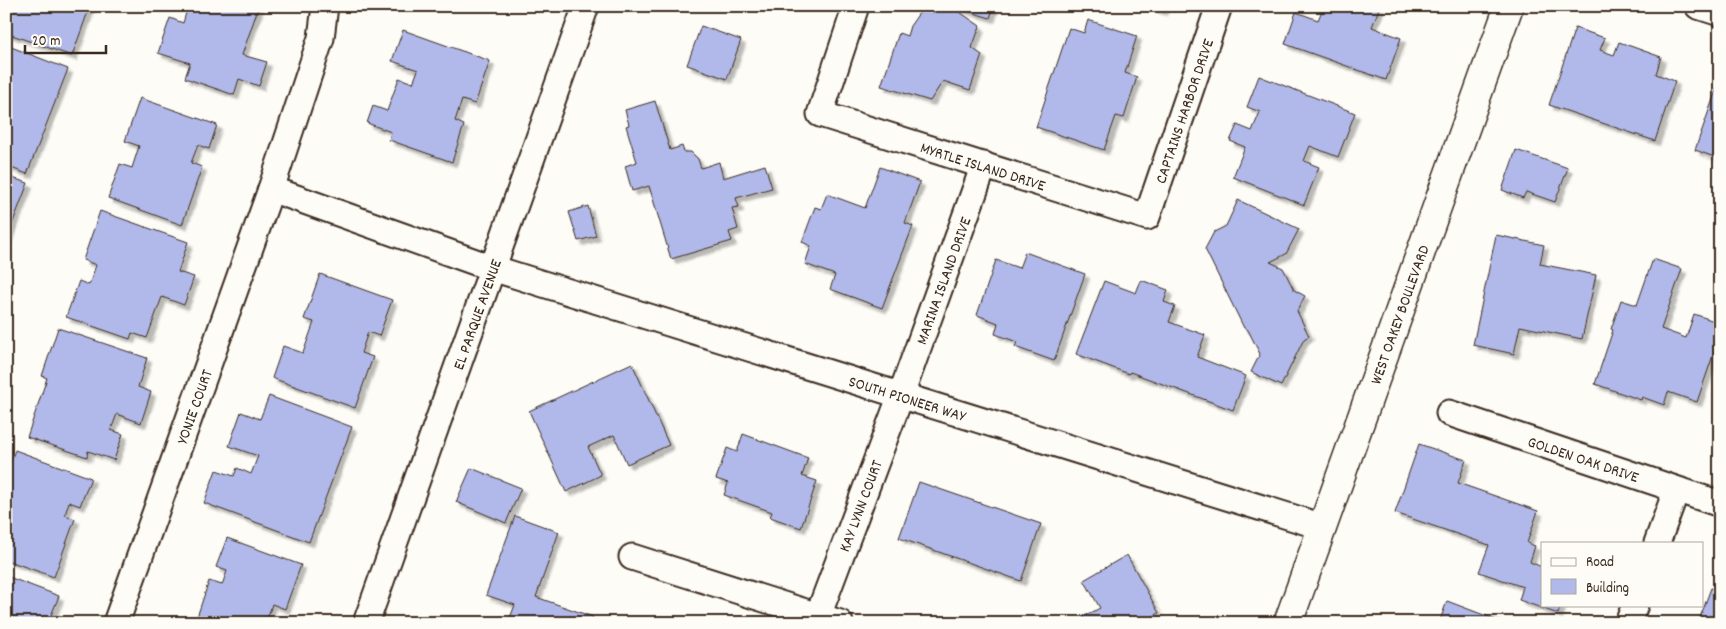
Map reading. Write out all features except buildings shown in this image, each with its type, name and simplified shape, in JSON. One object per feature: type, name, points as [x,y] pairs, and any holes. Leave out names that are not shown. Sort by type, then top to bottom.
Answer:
[{"type":"main road","name":"WEST OAKEY BOULEVARD","points":[[1288,623],[1509,6]]},
{"type":"street","name":"YONIE COURT","points":[[116,623],[270,189],[321,38],[325,6]]},
{"type":"street","name":"EL PARQUE AVENUE","points":[[366,623],[586,6]]},
{"type":"street","name":"MYRTLE ISLAND DRIVE","points":[[856,6],[820,114],[1147,217]]},
{"type":"street","name":"CAPTAINS HARBOR DRIVE","points":[[1147,217],[1219,6]]},
{"type":"street","points":[[1698,6],[1720,13]]},
{"type":"street","name":"MARINA ISLAND DRIVE","points":[[901,395],[984,165]]},
{"type":"street","points":[[270,189],[492,268]]},
{"type":"street","name":"SOUTH PIONEER WAY","points":[[492,268],[1323,527]]},
{"type":"street","name":"KAY LYNN COURT","points":[[632,557],[829,619],[901,395]]},
{"type":"street","name":"GOLDEN OAK DRIVE","points":[[1449,413],[1676,491],[1720,504]]},
{"type":"street","points":[[1658,542],[1676,491]]},
{"type":"street","points":[[1628,623],[1635,606]]}]
